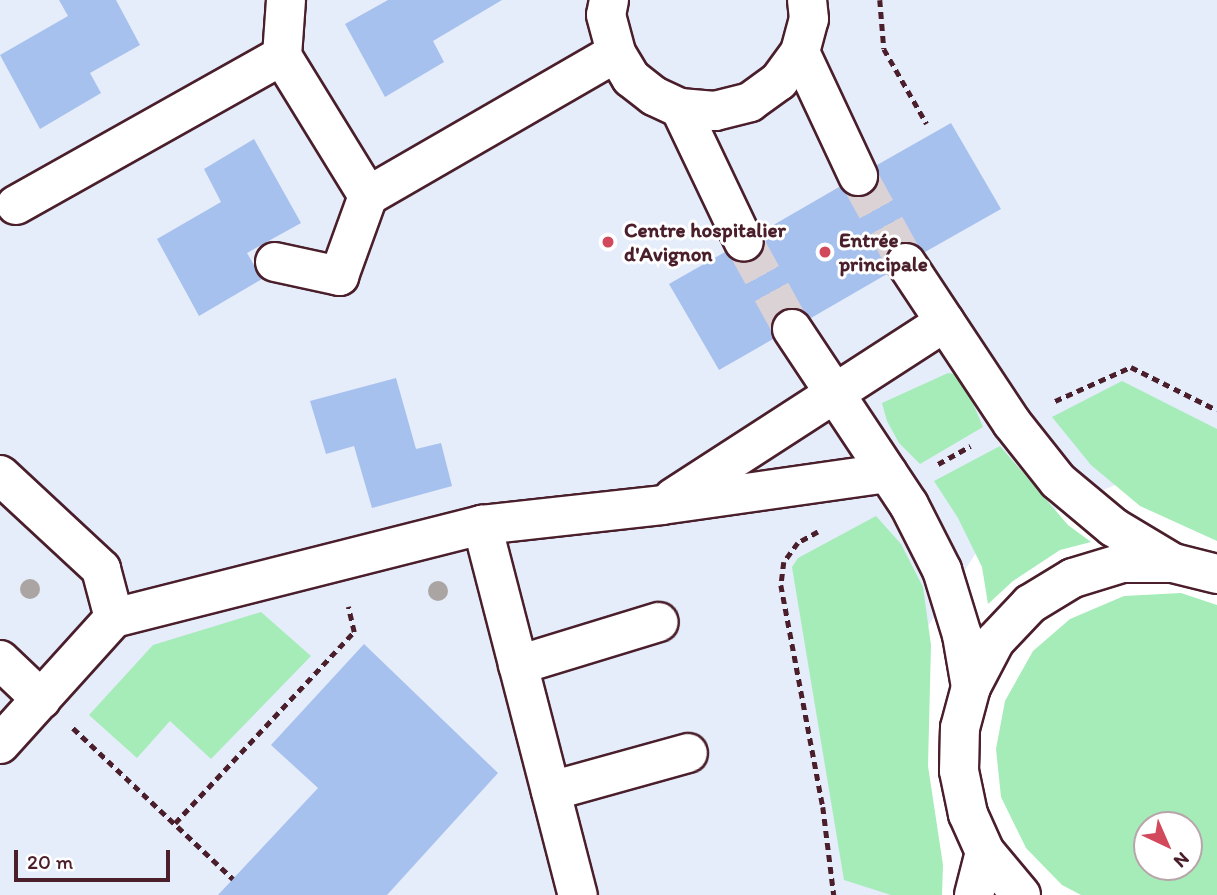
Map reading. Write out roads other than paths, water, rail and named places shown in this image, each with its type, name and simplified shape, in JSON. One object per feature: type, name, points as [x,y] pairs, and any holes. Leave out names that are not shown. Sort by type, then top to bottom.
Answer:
[{"type":"street","points":[[286,0],[282,56],[368,195]]},
{"type":"street","points":[[609,0],[606,15],[616,53],[631,78],[654,96],[680,108],[715,111],[750,102],[779,81],[800,52],[808,19],[807,0]]},
{"type":"street","points":[[800,52],[858,176]]},
{"type":"street","points":[[275,262],[339,276],[368,195],[616,53]]},
{"type":"street","points":[[16,205],[282,56]]},
{"type":"street","points":[[680,108],[744,242]]},
{"type":"street","points":[[906,263],[1012,423],[1058,481],[1113,527],[1173,563]]},
{"type":"street","points":[[662,505],[945,323]]},
{"type":"street","points":[[792,329],[909,505],[942,570],[962,635],[971,687]]},
{"type":"street","points":[[0,475],[101,569],[114,618]]},
{"type":"street","points":[[0,744],[114,618],[482,525],[892,480]]},
{"type":"street","points":[[482,525],[578,895]]},
{"type":"street","points":[[1021,895],[985,852],[968,814],[959,771],[960,728],[971,687],[995,641],[1030,604],[1073,578],[1122,563],[1173,563],[1217,574]]},
{"type":"street","points":[[518,665],[659,622]]},
{"type":"street","points":[[0,660],[41,699]]},
{"type":"street","points":[[551,791],[688,753]]},
{"type":"street","points":[[974,895],[985,852]]},
{"type":"tunnel","points":[[858,176],[906,263]]},
{"type":"tunnel","points":[[744,242],[792,329]]},
{"type":"place","name":"Centre hospitalier d'Avignon","points":[[608,242]]},
{"type":"place","name":"Entrée principale","points":[[825,252]]}]
